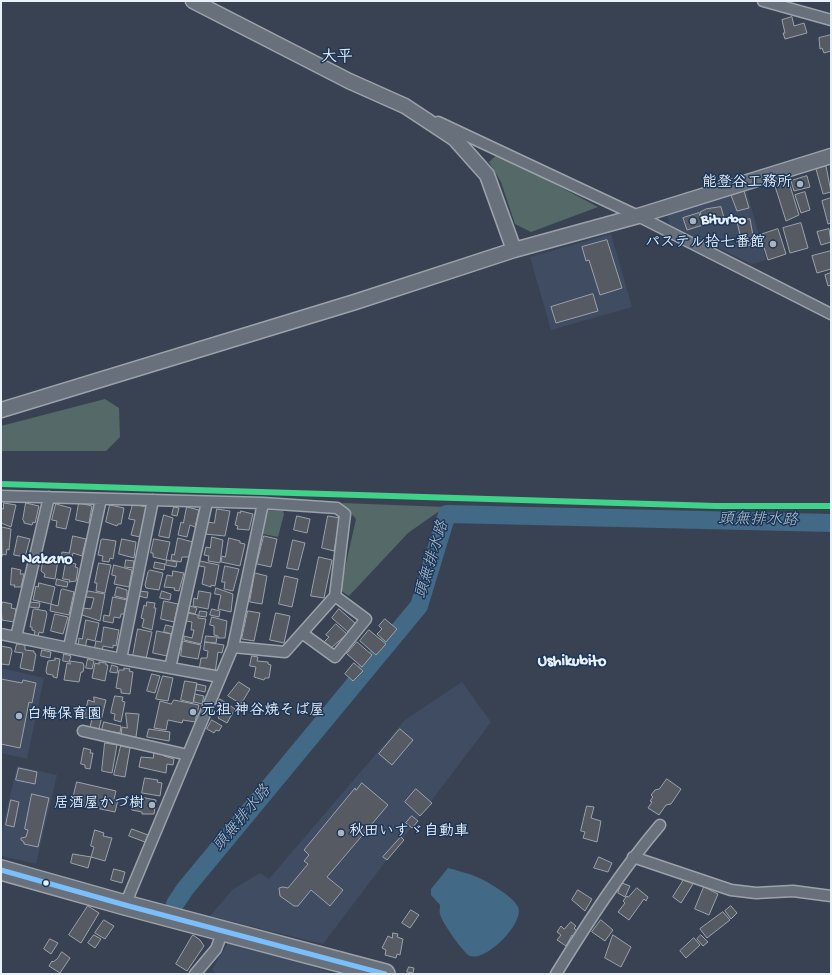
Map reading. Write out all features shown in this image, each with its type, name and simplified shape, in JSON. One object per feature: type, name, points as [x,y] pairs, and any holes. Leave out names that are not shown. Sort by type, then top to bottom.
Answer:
[{"type":"highway","points":[[1,870],[125,905],[385,974]]},
{"type":"street","points":[[193,1],[349,81],[638,216],[831,314]]},
{"type":"street","points":[[763,1],[831,20]]},
{"type":"street","points":[[405,106],[455,139],[488,175],[514,250]]},
{"type":"street","points":[[1,410],[355,302],[514,250],[638,216],[831,156]]},
{"type":"street","points":[[1,496],[263,503],[337,508],[345,514],[335,596],[285,652],[233,647]]},
{"type":"street","points":[[16,637],[49,497]]},
{"type":"street","points":[[68,647],[101,499]]},
{"type":"street","points":[[121,659],[153,500]]},
{"type":"street","points":[[170,668],[207,502]]},
{"type":"street","points":[[125,905],[233,647],[263,503]]},
{"type":"street","points":[[302,633],[335,656],[366,619],[335,596]]},
{"type":"street","points":[[1,634],[121,659],[220,677]]},
{"type":"street","points":[[83,731],[188,755]]},
{"type":"street","points":[[556,974],[589,921],[633,856],[660,825]]},
{"type":"street","points":[[633,856],[731,890],[756,893],[794,891],[831,896]]},
{"type":"street","points":[[202,972],[216,949],[223,931]]},
{"type":"shaded area","points":[[746,189],[766,260],[752,264],[670,225],[667,215]]},
{"type":"shaded area","points":[[611,234],[632,307],[551,330],[530,257]]},
{"type":"shaded area","name":"白梅保育園","points":[[1,668],[44,678],[27,759],[1,753]]},
{"type":"shaded area","points":[[462,682],[491,722],[323,944],[210,916],[233,889],[260,873],[269,879],[405,720]]},
{"type":"shaded area","points":[[17,766],[57,775],[36,864],[1,856],[1,835]]},
{"type":"shaded area","points":[[448,868],[474,876],[487,882],[512,899],[518,907],[519,914],[510,931],[503,940],[485,953],[477,956],[470,956],[467,954],[453,937],[441,918],[440,905],[431,895],[431,889]]},
{"type":"shaded area","points":[[230,940],[330,972],[328,974],[216,974],[212,969]]},
{"type":"green space","points":[[498,154],[598,207],[531,232],[515,224],[501,182],[489,162]]},
{"type":"green space","points":[[105,399],[119,408],[120,437],[106,451],[1,451],[1,426]]},
{"type":"green space","points":[[342,503],[445,507],[408,533],[349,596],[340,590],[356,519]]},
{"type":"green space","points":[[266,510],[283,511],[284,514],[278,537],[258,533]]},
{"type":"building","points":[[792,17],[794,26],[804,23],[807,33],[785,39],[782,20]]},
{"type":"building","points":[[831,35],[831,51],[824,53],[822,48],[820,49],[819,38]]},
{"type":"building","points":[[826,166],[831,192],[823,194],[816,169]]},
{"type":"building","name":"能登谷工務所","points":[[807,176],[810,187],[794,191],[791,181]]},
{"type":"building","points":[[788,179],[799,215],[786,221],[774,183]]},
{"type":"building","points":[[744,191],[749,208],[737,211],[731,195]]},
{"type":"building","points":[[805,192],[810,210],[801,213],[795,195]]},
{"type":"building","points":[[831,198],[831,223],[828,224],[822,201]]},
{"type":"building","points":[[721,207],[724,218],[704,223],[700,212],[706,209]]},
{"type":"building","name":"Biturbo","points":[[699,213],[703,225],[687,230],[683,218]]},
{"type":"building","points":[[750,219],[754,241],[750,242],[751,245],[743,247],[737,222]]},
{"type":"building","points":[[801,223],[808,248],[790,253],[783,228]]},
{"type":"building","name":"パステル拾七番館","points":[[778,229],[786,254],[768,260],[760,235]]},
{"type":"building","points":[[829,229],[831,242],[821,245],[817,232]]},
{"type":"building","points":[[607,240],[622,288],[600,295],[589,260],[586,261],[582,247]]},
{"type":"building","points":[[831,251],[831,269],[817,273],[812,256]]},
{"type":"building","points":[[831,273],[831,285],[828,286],[825,275]]},
{"type":"building","points":[[593,294],[598,311],[556,323],[551,307]]},
{"type":"building","points":[[4,503],[16,505],[11,527],[1,523],[1,508],[3,509]]},
{"type":"building","points":[[26,503],[39,506],[35,523],[33,522],[32,525],[24,523],[23,520]]},
{"type":"building","points":[[79,503],[92,506],[89,523],[76,520]]},
{"type":"building","points":[[56,504],[71,508],[66,529],[56,527],[57,521],[52,520]]},
{"type":"building","points":[[133,504],[146,507],[140,537],[131,535],[135,520],[129,519]]},
{"type":"building","points":[[110,505],[124,508],[121,524],[118,524],[117,526],[106,522]]},
{"type":"building","points":[[174,507],[179,508],[177,516],[172,515]]},
{"type":"building","points":[[187,507],[199,510],[195,527],[190,525],[187,537],[178,535]]},
{"type":"building","points":[[217,509],[230,511],[225,536],[205,534],[207,522],[214,523]]},
{"type":"building","points":[[241,511],[253,514],[249,530],[237,529],[238,526],[235,525],[238,512],[240,513]]},
{"type":"building","points":[[164,515],[173,518],[169,538],[159,536]]},
{"type":"building","points":[[297,516],[310,519],[307,533],[294,530]]},
{"type":"building","points":[[328,516],[340,518],[334,551],[322,548]]},
{"type":"building","points":[[2,527],[11,529],[9,550],[7,549],[6,555],[2,554]]},
{"type":"building","points":[[18,536],[30,539],[25,557],[14,555]]},
{"type":"building","points":[[73,536],[86,539],[82,556],[73,553],[71,561],[61,558],[62,552],[69,553]]},
{"type":"building","points":[[264,536],[277,539],[271,567],[257,564]]},
{"type":"building","points":[[212,537],[223,540],[220,563],[208,561],[209,556],[204,555],[206,547],[210,548]]},
{"type":"building","points":[[178,538],[193,542],[190,557],[182,557],[181,562],[171,560],[172,554],[174,555]]},
{"type":"building","points":[[229,538],[245,544],[240,566],[221,562],[222,556],[225,557]]},
{"type":"building","points":[[122,539],[136,542],[134,558],[119,554]]},
{"type":"building","points":[[154,539],[170,542],[166,560],[153,557],[153,553],[151,553]]},
{"type":"building","points":[[101,540],[116,541],[113,559],[110,558],[109,562],[102,561],[103,556],[98,555]]},
{"type":"building","points":[[293,540],[305,543],[298,570],[287,568]]},
{"type":"building","points":[[319,557],[332,560],[324,598],[311,596]]},
{"type":"building","points":[[45,558],[58,560],[55,579],[44,577],[45,574],[41,571],[43,560],[45,560]]},
{"type":"building","points":[[126,560],[134,561],[133,568],[125,567]]},
{"type":"building","points":[[167,560],[177,562],[176,567],[166,565]]},
{"type":"building","points":[[200,561],[219,565],[215,586],[211,585],[211,587],[202,584],[205,567],[199,566]]},
{"type":"building","points":[[66,562],[76,564],[75,567],[78,568],[76,581],[69,582],[70,580],[63,579]]},
{"type":"building","points":[[155,562],[165,564],[164,570],[154,568]]},
{"type":"building","points":[[99,563],[111,565],[105,593],[96,591],[97,583],[95,583]]},
{"type":"building","points":[[114,565],[132,570],[129,587],[114,584],[116,576],[112,575]]},
{"type":"building","points":[[225,566],[239,569],[233,591],[224,589],[225,582],[222,582]]},
{"type":"building","points":[[12,568],[21,570],[20,574],[24,574],[21,587],[14,587],[15,585],[11,585]]},
{"type":"building","points":[[150,570],[163,573],[159,590],[146,588],[145,585],[148,572]]},
{"type":"building","points":[[173,571],[184,573],[179,591],[174,590],[175,588],[164,587],[167,575],[172,576]]},
{"type":"building","points":[[255,573],[267,576],[262,604],[250,602]]},
{"type":"building","points":[[285,576],[298,579],[292,607],[279,604]]},
{"type":"building","points":[[57,579],[68,582],[67,587],[56,585]]},
{"type":"building","points":[[39,583],[55,587],[51,604],[33,600],[36,586],[38,587]]},
{"type":"building","points":[[117,587],[127,590],[127,599],[115,596]]},
{"type":"building","points":[[216,588],[233,594],[231,612],[218,609],[221,595],[215,594]]},
{"type":"building","points":[[63,589],[74,592],[69,615],[50,611],[51,604],[58,606],[61,590]]},
{"type":"building","points":[[88,591],[105,594],[100,621],[82,615],[83,608],[91,609],[94,598],[86,597]]},
{"type":"building","points":[[139,591],[148,592],[147,598],[138,596]]},
{"type":"building","points":[[162,591],[171,594],[170,600],[160,598]]},
{"type":"building","points":[[199,591],[211,593],[208,609],[193,606],[194,598],[197,599]]},
{"type":"building","points":[[113,597],[127,600],[124,614],[121,614],[120,618],[114,617],[113,623],[103,621],[104,615],[109,616]]},
{"type":"building","points":[[164,601],[178,604],[174,622],[161,619]]},
{"type":"building","points":[[3,602],[12,604],[11,608],[16,609],[14,622],[2,620],[1,606]]},
{"type":"building","points":[[30,602],[40,603],[39,608],[29,607]]},
{"type":"building","points":[[147,602],[155,603],[154,608],[156,608],[152,630],[142,627],[144,619],[141,618],[144,605],[146,606]]},
{"type":"building","points":[[190,606],[197,608],[195,614],[188,612]]},
{"type":"building","points":[[212,609],[220,611],[219,617],[210,615]]},
{"type":"building","points":[[339,609],[355,623],[348,632],[332,618]]},
{"type":"building","points":[[33,610],[46,611],[47,614],[43,633],[39,632],[38,637],[34,637],[35,631],[32,630],[32,627],[30,627]]},
{"type":"building","points":[[200,611],[207,612],[206,617],[199,616]]},
{"type":"building","points":[[248,611],[260,613],[254,641],[242,639]]},
{"type":"building","points":[[188,613],[198,615],[198,618],[206,619],[201,644],[184,640],[184,636],[192,638],[194,630],[191,630],[192,622],[186,621]]},
{"type":"building","points":[[276,613],[290,616],[284,643],[270,640]]},
{"type":"building","points":[[55,614],[68,617],[63,634],[51,631]]},
{"type":"building","points":[[212,617],[227,621],[225,638],[218,638],[218,636],[214,635],[214,626],[210,625]]},
{"type":"building","points":[[385,619],[397,629],[386,642],[377,634],[382,629],[379,626]]},
{"type":"building","points":[[86,620],[99,623],[95,641],[87,639],[85,648],[78,646],[79,638],[82,639]]},
{"type":"building","points":[[336,624],[347,634],[331,648],[324,642],[329,637],[326,635]]},
{"type":"building","points":[[166,625],[174,627],[172,634],[164,632]]},
{"type":"building","points":[[104,627],[119,630],[116,646],[113,645],[113,648],[103,646],[102,652],[94,650],[96,641],[101,642]]},
{"type":"building","points":[[138,629],[152,632],[146,659],[133,656]]},
{"type":"building","points":[[369,630],[386,644],[376,655],[360,641]]},
{"type":"building","points":[[157,631],[171,634],[170,638],[172,639],[167,656],[153,653]]},
{"type":"building","points":[[206,636],[217,637],[216,643],[205,642]]},
{"type":"building","points":[[183,641],[201,645],[198,659],[181,656]]},
{"type":"building","points":[[205,642],[224,645],[222,653],[218,652],[215,673],[199,670],[201,658],[207,658],[208,651],[204,650]]},
{"type":"building","points":[[357,642],[372,655],[362,667],[347,654]]},
{"type":"building","points":[[17,644],[25,645],[25,650],[34,651],[36,654],[33,671],[20,668],[23,653],[15,652]]},
{"type":"building","points":[[1,646],[11,648],[12,651],[9,665],[1,664]]},
{"type":"building","points":[[42,650],[51,652],[50,658],[41,656]]},
{"type":"building","points":[[64,654],[71,656],[69,662],[63,661]]},
{"type":"building","points":[[252,656],[258,657],[257,661],[268,662],[268,664],[271,665],[269,678],[265,678],[264,680],[254,677],[256,667],[250,666]]},
{"type":"building","points":[[55,658],[60,659],[57,678],[53,677],[53,675],[47,674],[46,671],[48,661],[55,660]]},
{"type":"building","points":[[88,659],[94,661],[92,669],[86,668]]},
{"type":"building","points":[[70,661],[83,663],[83,672],[81,672],[79,682],[64,680],[67,663],[70,664]]},
{"type":"building","points":[[99,662],[106,663],[106,665],[108,665],[105,681],[92,678],[95,663],[99,664]]},
{"type":"building","points":[[354,663],[363,671],[353,681],[345,674]]},
{"type":"building","points":[[112,665],[118,667],[117,673],[110,672]]},
{"type":"building","points":[[124,668],[130,669],[129,671],[133,672],[130,694],[121,693],[121,689],[116,688],[119,670],[124,670]]},
{"type":"building","points":[[152,674],[160,676],[155,693],[147,691]]},
{"type":"building","points":[[163,676],[173,678],[168,701],[156,699]]},
{"type":"building","points":[[1,679],[22,683],[23,680],[36,683],[32,703],[29,702],[20,748],[1,744]]},
{"type":"building","points":[[185,681],[197,683],[193,703],[181,700]]},
{"type":"building","points":[[239,682],[250,689],[241,704],[228,696]]},
{"type":"building","points":[[197,684],[206,686],[205,692],[196,690]]},
{"type":"building","points":[[195,694],[204,696],[202,704],[194,702]]},
{"type":"building","points":[[115,696],[123,697],[122,701],[125,702],[121,722],[114,720],[115,714],[111,713]]},
{"type":"building","points":[[94,697],[106,700],[99,729],[90,727],[92,719],[84,717],[88,700],[94,702]]},
{"type":"building","points":[[220,699],[235,709],[227,723],[218,718],[223,710],[215,706]]},
{"type":"building","points":[[174,700],[199,705],[195,722],[183,720],[182,723],[168,720],[166,730],[154,728],[160,701],[171,704]]},
{"type":"building","points":[[126,713],[139,714],[136,737],[121,735],[122,727],[127,728]]},
{"type":"building","points":[[212,720],[222,726],[219,731],[216,730],[214,733],[207,729]]},
{"type":"building","points":[[104,722],[121,726],[120,733],[102,730]]},
{"type":"building","points":[[149,729],[170,732],[169,741],[147,737]]},
{"type":"building","points":[[400,729],[413,740],[392,765],[379,754]]},
{"type":"building","points":[[105,743],[117,745],[112,773],[102,771]]},
{"type":"building","points":[[121,746],[130,748],[125,777],[114,775]]},
{"type":"building","points":[[84,748],[91,750],[90,753],[93,753],[90,769],[85,768],[85,765],[81,764]]},
{"type":"building","points":[[154,753],[174,759],[173,765],[167,764],[166,773],[139,767],[141,757],[153,758]]},
{"type":"building","points":[[19,768],[37,772],[35,784],[16,780]]},
{"type":"building","points":[[145,778],[158,780],[157,782],[162,783],[160,796],[142,793]]},
{"type":"building","points":[[667,779],[681,789],[671,804],[666,805],[659,815],[648,808],[652,802],[650,801],[653,797],[651,795],[655,790],[659,789]]},
{"type":"building","points":[[77,782],[116,791],[114,799],[118,800],[115,812],[72,803]]},
{"type":"building","name":"秋田いすゞ自動車","points":[[362,783],[388,805],[327,877],[343,890],[330,906],[311,890],[298,906],[294,906],[280,896],[279,888],[288,888],[308,864],[304,861],[309,855],[304,850],[355,788],[356,790]]},
{"type":"building","points":[[416,789],[432,803],[420,816],[405,802]]},
{"type":"building","points":[[32,794],[49,798],[38,847],[24,844],[21,840],[21,838],[26,837],[28,830],[25,829]]},
{"type":"building","points":[[135,796],[156,800],[154,814],[142,814],[142,812],[132,810]]},
{"type":"building","points":[[11,800],[19,802],[14,827],[6,825]]},
{"type":"building","points":[[587,806],[594,807],[591,818],[601,821],[597,842],[583,838],[585,832],[581,831]]},
{"type":"building","points":[[412,816],[418,821],[412,828],[406,823]]},
{"type":"building","points":[[132,829],[148,835],[145,842],[129,836]]},
{"type":"building","points":[[95,830],[104,833],[103,836],[112,838],[105,861],[91,857],[94,847],[91,846]]},
{"type":"building","points":[[401,837],[404,840],[387,860],[383,857]]},
{"type":"building","points":[[73,854],[91,857],[88,868],[71,863]]},
{"type":"building","points":[[599,857],[612,863],[608,872],[594,868]]},
{"type":"building","points":[[114,869],[125,872],[122,883],[111,880]]},
{"type":"building","points":[[685,878],[693,884],[681,903],[673,897]]},
{"type":"building","points":[[622,883],[630,886],[625,897],[618,893]]},
{"type":"building","points":[[704,887],[718,894],[709,915],[695,909]]},
{"type":"building","points":[[637,888],[648,897],[646,901],[644,899],[629,920],[618,912],[625,903],[623,901]]},
{"type":"building","points":[[578,890],[592,899],[585,911],[572,900]]},
{"type":"building","points":[[88,906],[99,913],[81,943],[69,935]]},
{"type":"building","points":[[731,906],[737,913],[731,919],[725,911]]},
{"type":"building","points":[[411,910],[419,915],[410,928],[402,923]]},
{"type":"building","points":[[723,912],[730,920],[707,938],[700,929]]},
{"type":"building","points":[[104,920],[114,926],[105,939],[95,933]]},
{"type":"building","points":[[601,920],[613,930],[605,941],[592,932]]},
{"type":"building","points":[[571,922],[576,926],[574,928],[579,933],[575,937],[572,935],[566,946],[557,940],[561,935],[557,932],[561,926],[564,929]]},
{"type":"building","points":[[393,933],[398,934],[397,937],[403,939],[400,955],[397,954],[396,958],[385,955],[386,950],[382,948],[388,936],[392,938]]},
{"type":"building","points":[[94,935],[101,939],[95,948],[88,943]]},
{"type":"building","points":[[193,935],[200,940],[204,946],[187,971],[176,964]]},
{"type":"building","points":[[613,935],[631,947],[621,967],[605,958]]},
{"type":"building","points":[[701,935],[708,942],[703,946],[697,939]]},
{"type":"building","points":[[694,938],[700,945],[686,958],[680,951]]},
{"type":"building","points":[[50,939],[58,943],[51,954],[44,949]]},
{"type":"building","points":[[62,952],[70,958],[60,973],[49,966],[52,961],[53,962],[57,959]]},
{"type":"building","points":[[409,967],[414,968],[413,973],[407,972]]},
{"type":"waterway","name":"頭無排水路","points":[[175,904],[185,889],[419,606],[447,514],[831,523]]},
{"type":"transit line","points":[[1,484],[716,506],[831,506]]},
{"type":"transit line","points":[[1,870],[125,905],[385,974]]},
{"type":"place","name":"能登谷工務所","points":[[800,184]]},
{"type":"place","name":"Biturbo","points":[[693,221]]},
{"type":"place","name":"パステル拾七番館","points":[[773,244]]},
{"type":"place","name":"元祖 神谷焼そば屋","points":[[193,712]]},
{"type":"place","name":"白梅保育園","points":[[19,716]]},
{"type":"place","name":"居酒屋かづ樹","points":[[152,805]]},
{"type":"place","name":"秋田いすゞ自動車","points":[[341,833]]},
{"type":"district","name":"大平","points":[[337,59]]},
{"type":"district","name":"Nakano","points":[[47,561]]},
{"type":"district","name":"Ushikubito","points":[[572,663]]}]
